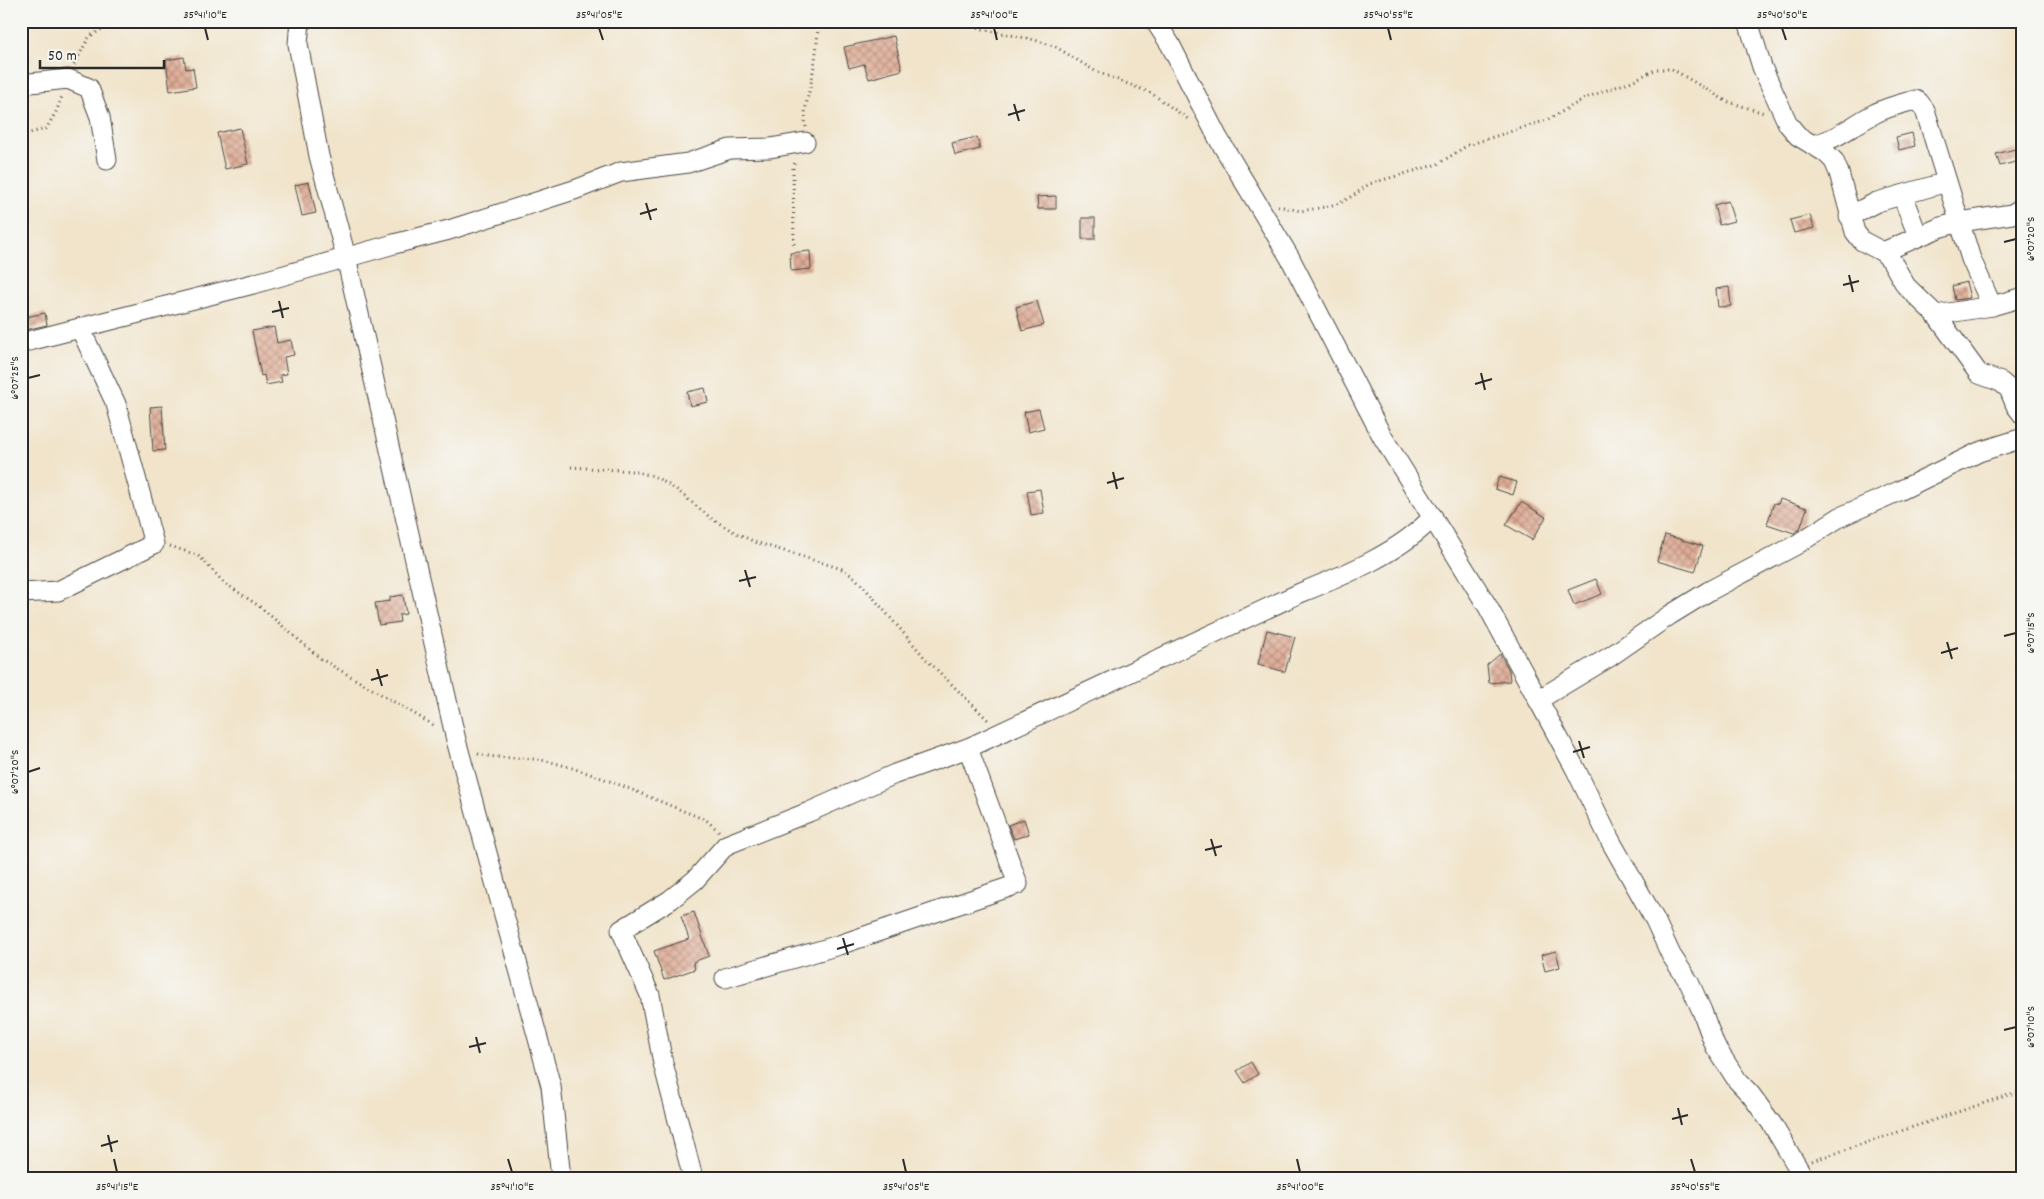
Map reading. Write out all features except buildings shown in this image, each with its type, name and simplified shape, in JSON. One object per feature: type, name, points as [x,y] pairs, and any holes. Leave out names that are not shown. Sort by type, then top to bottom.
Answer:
[{"type":"street","points":[[300,21],[298,44],[319,156],[346,257],[456,740],[551,1086],[561,1178]]},
{"type":"street","points":[[1155,21],[1170,44],[1218,138],[1290,258],[1382,436],[1488,607],[1576,770],[1610,840],[1655,920],[1671,955],[1689,982],[1715,1046],[1737,1080],[1751,1095],[1772,1124],[1801,1172]]},
{"type":"street","points":[[1748,21],[1762,67],[1788,124],[1798,136],[1826,153],[1834,161],[1855,232],[1862,241],[1883,252],[1896,267],[1906,286],[1936,315],[1979,374],[2001,382],[2009,389],[2016,406],[2023,415]]},
{"type":"street","points":[[21,84],[68,80],[89,88],[100,117],[107,160]]},
{"type":"street","points":[[1812,145],[1841,135],[1874,114],[1915,100],[1919,102],[1925,110],[1973,265],[1992,306]]},
{"type":"street","points":[[21,343],[253,284],[449,230],[526,204],[550,198],[622,172],[688,163],[730,149],[770,148],[805,142]]},
{"type":"street","points":[[1849,216],[1877,202],[1948,182]]},
{"type":"street","points":[[1902,195],[1918,236]]},
{"type":"street","points":[[1883,252],[1918,236],[1960,222],[2012,214],[2023,205]]},
{"type":"street","points":[[1936,315],[1992,306],[2023,297]]},
{"type":"street","points":[[21,593],[58,591],[154,544],[116,404],[80,328]]},
{"type":"street","points":[[1538,700],[1611,656],[1670,614],[1796,545],[1840,517],[1908,487],[1979,452],[2023,438]]},
{"type":"street","points":[[693,1178],[663,1063],[650,995],[621,930],[676,895],[695,880],[726,845],[809,812],[896,774],[968,748],[1300,593],[1342,577],[1418,532],[1433,517]]},
{"type":"street","points":[[725,978],[839,945],[1018,884],[968,748]]},
{"type":"path","points":[[959,21],[977,28],[1035,40],[1056,47],[1095,71],[1151,93],[1194,123]]},
{"type":"path","points":[[1252,195],[1279,206],[1301,210],[1325,207],[1354,195],[1369,184],[1438,164],[1468,145],[1547,120],[1588,97],[1632,81],[1657,69],[1664,68],[1680,73],[1726,101],[1772,116],[1788,124]]},
{"type":"path","points":[[2020,127],[2023,106]]},
{"type":"path","points":[[571,467],[632,471],[654,476],[677,490],[712,519],[736,534],[755,542],[842,569],[859,582],[925,658],[1001,731]]},
{"type":"path","points":[[1801,1172],[2023,1090]]}]
